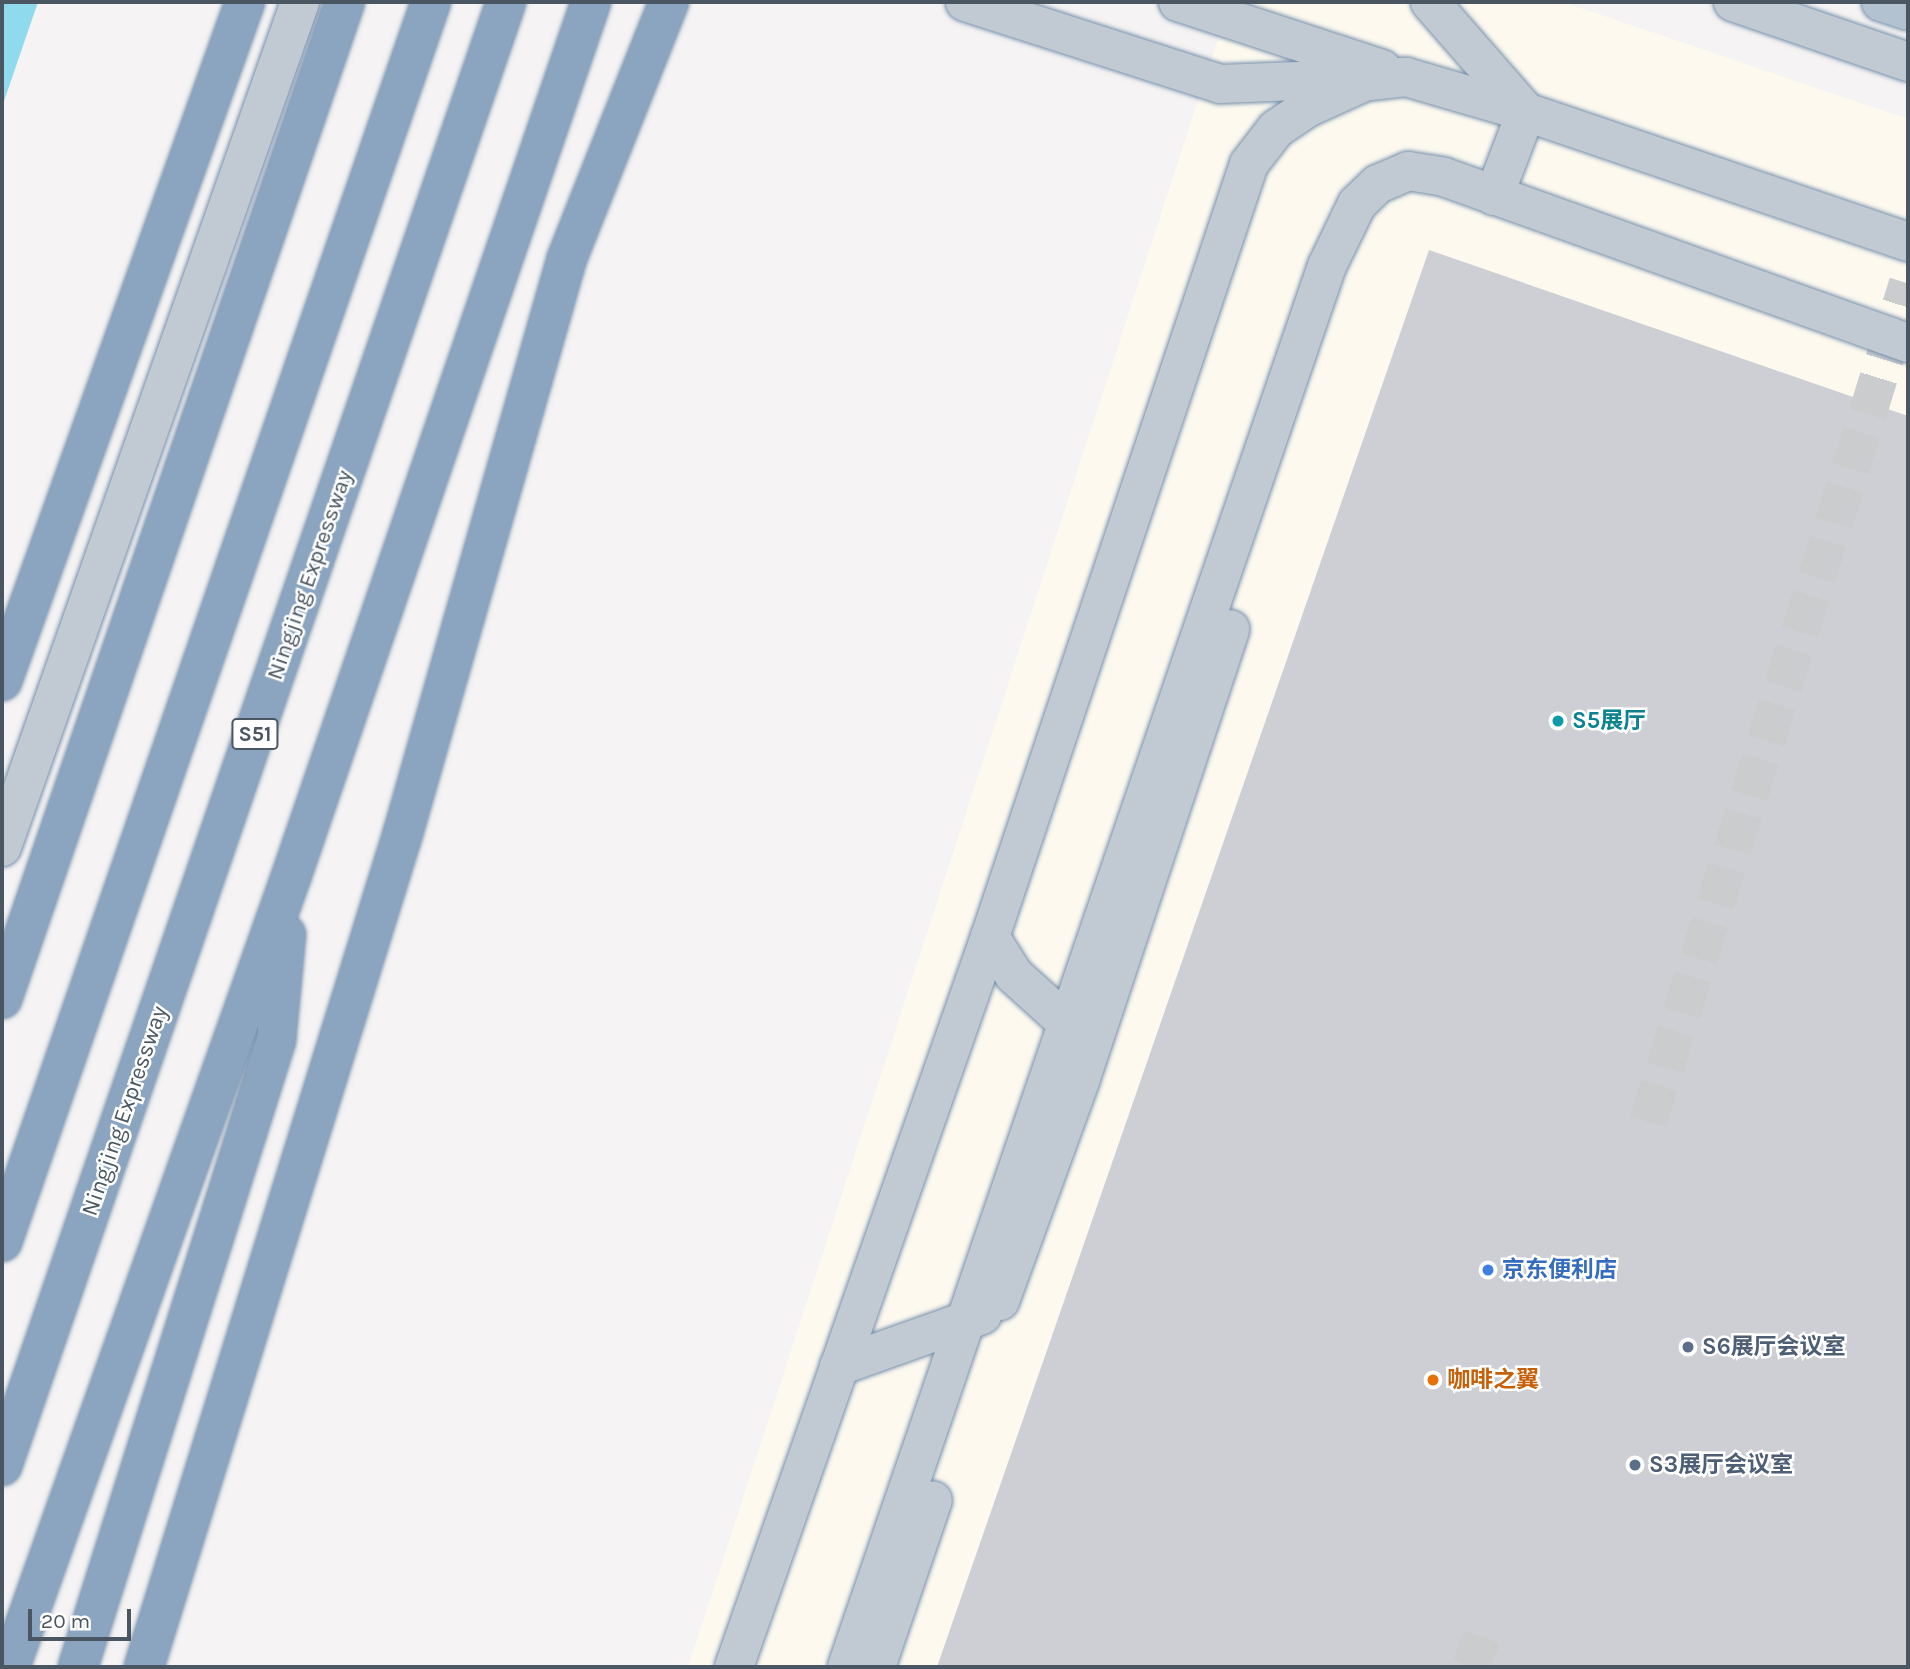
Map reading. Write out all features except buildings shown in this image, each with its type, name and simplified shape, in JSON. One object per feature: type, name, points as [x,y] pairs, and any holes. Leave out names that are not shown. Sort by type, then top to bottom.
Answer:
[{"type":"highway","points":[[2,681],[67,493],[246,2]]},
{"type":"highway","points":[[2,999],[345,2]]},
{"type":"highway","points":[[2,1242],[431,2]]},
{"type":"highway","name":"Ningjing Expressway","points":[[2,1466],[506,2]]},
{"type":"highway","points":[[10,1667],[290,877],[590,2]]},
{"type":"highway","points":[[144,1667],[403,833],[567,258],[670,2]]},
{"type":"highway","points":[[78,1667],[276,1040],[290,877]]},
{"type":"main road","points":[[1881,2],[1908,11]]},
{"type":"street","points":[[2,847],[300,2]]},
{"type":"street","points":[[965,2],[1220,84],[1406,77]]},
{"type":"street","points":[[1178,2],[1406,77],[1525,112],[1908,242]]},
{"type":"street","points":[[1430,2],[1525,112]]},
{"type":"street","points":[[1733,2],[1908,62]]},
{"type":"street","points":[[734,1667],[990,937],[1249,164],[1276,129],[1307,107],[1364,82],[1406,77]]},
{"type":"street","points":[[1494,196],[1525,112]]},
{"type":"street","points":[[847,1667],[1327,266],[1357,204],[1378,184],[1408,172],[1444,177],[1908,343]]},
{"type":"street","points":[[876,1667],[999,1306],[1081,1078],[1341,295],[1327,266]]},
{"type":"street","points":[[990,937],[1014,975],[1067,1023],[1081,1078]]},
{"type":"street","points":[[839,1366],[965,1324],[999,1306]]},
{"type":"shaded area","points":[[1230,2],[1563,2],[1908,119],[1908,1667],[688,1667]]},
{"type":"water","points":[[2,2],[38,2],[2,107]]},
{"type":"tunnel","points":[[1648,1122],[1908,283]]},
{"type":"tunnel","points":[[1471,1667],[1482,1637]]},
{"type":"place","name":"S5展厅","points":[[1558,721]]},
{"type":"place","name":"京东便利店","points":[[1488,1270]]},
{"type":"place","name":"S6展厅会议室","points":[[1688,1347]]},
{"type":"place","name":"咖啡之翼","points":[[1433,1380]]},
{"type":"place","name":"S3展厅会议室","points":[[1635,1465]]}]
